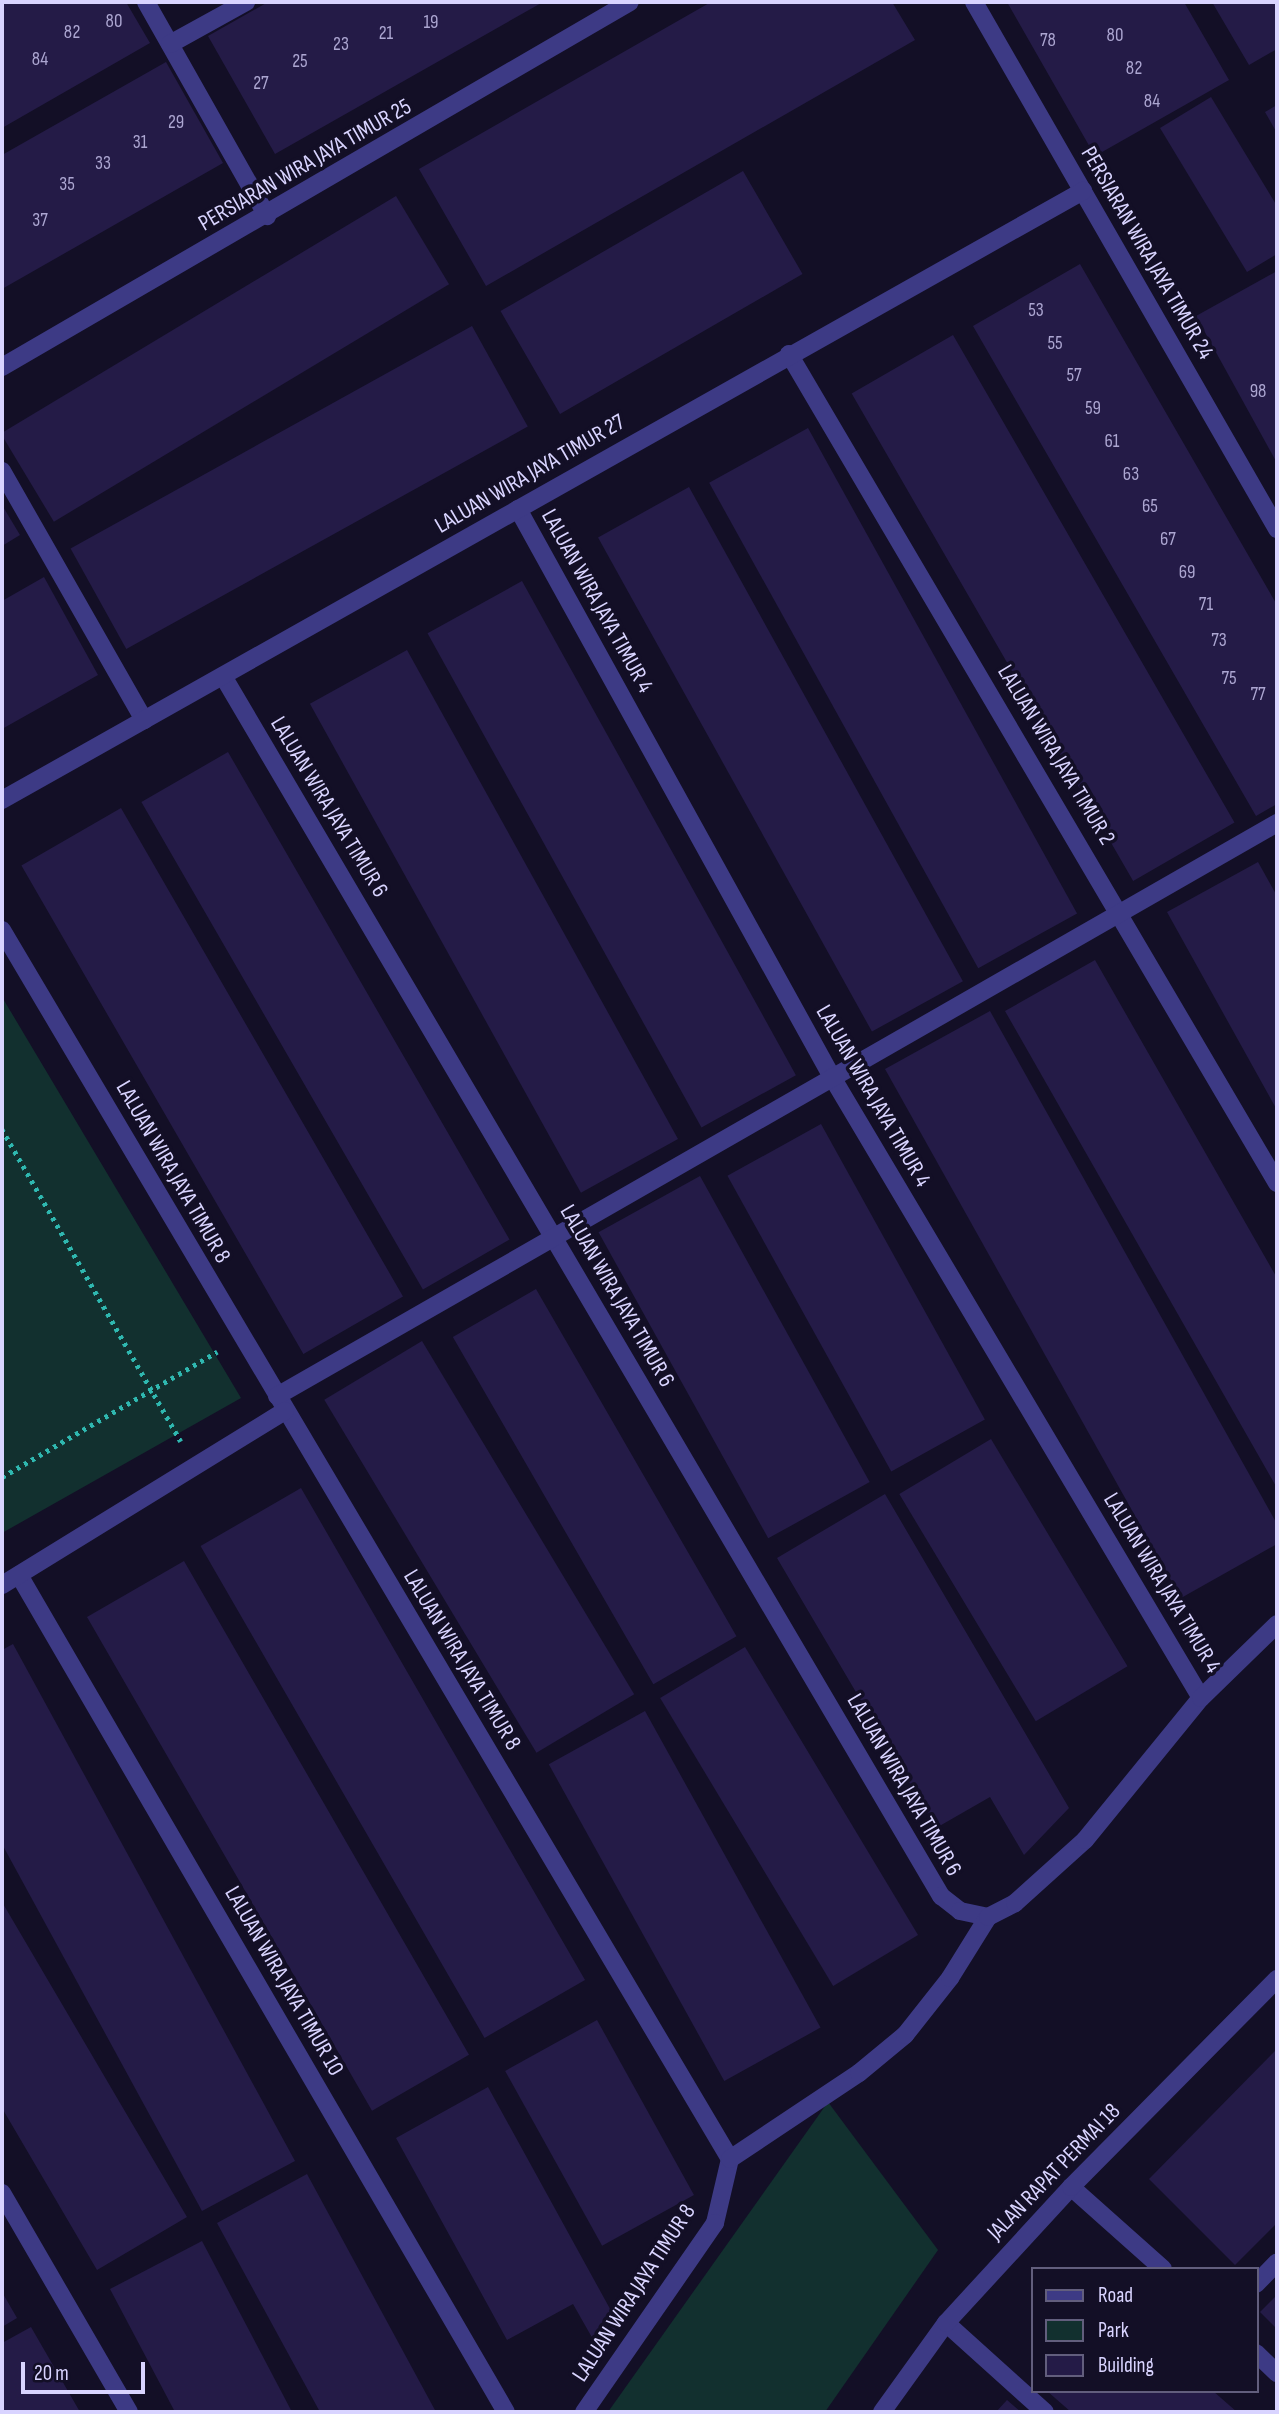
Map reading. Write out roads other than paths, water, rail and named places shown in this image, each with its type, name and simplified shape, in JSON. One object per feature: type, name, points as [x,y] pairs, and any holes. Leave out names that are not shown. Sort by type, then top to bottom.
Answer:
[{"type":"street","points":[[146,2],[267,216]]},
{"type":"street","points":[[170,44],[246,2]]},
{"type":"street","name":"PERSIARAN WIRA JAYA TIMUR 25","points":[[2,366],[267,216],[630,2]]},
{"type":"street","name":"PERSIARAN WIRA JAYA TIMUR 24","points":[[974,2],[1277,529]]},
{"type":"street","name":"LALUAN WIRA JAYA TIMUR 27","points":[[2,800],[789,354],[1083,191]]},
{"type":"street","name":"LALUAN WIRA JAYA TIMUR 2","points":[[789,354],[1120,911],[1277,1183]]},
{"type":"street","points":[[2,471],[144,720]]},
{"type":"street","name":"LALUAN WIRA JAYA TIMUR 4","points":[[518,509],[832,1077],[1201,1698]]},
{"type":"street","name":"LALUAN WIRA JAYA TIMUR 6","points":[[223,676],[941,1896],[960,1911],[988,1917]]},
{"type":"street","points":[[2,1585],[196,1466],[281,1404],[555,1239],[1120,911],[1277,823]]},
{"type":"street","name":"LALUAN WIRA JAYA TIMUR 8","points":[[2,930],[730,2159],[715,2223],[584,2412]]},
{"type":"street","name":"LALUAN WIRA JAYA TIMUR 10","points":[[19,1575],[506,2412]]},
{"type":"street","points":[[730,2159],[859,2073],[905,2035],[950,1979],[988,1917],[1015,1903],[1085,1840],[1201,1698],[1277,1624]]},
{"type":"street","name":"JALAN RAPAT PERMAI 18","points":[[882,2412],[946,2323],[1072,2187],[1277,1979]]},
{"type":"street","points":[[1072,2187],[1161,2267]]},
{"type":"street","points":[[2,2193],[130,2412]]},
{"type":"street","points":[[1258,2282],[1277,2262]]},
{"type":"street","points":[[946,2323],[1045,2412]]},
{"type":"street","points":[[1258,2355],[1277,2373]]}]
